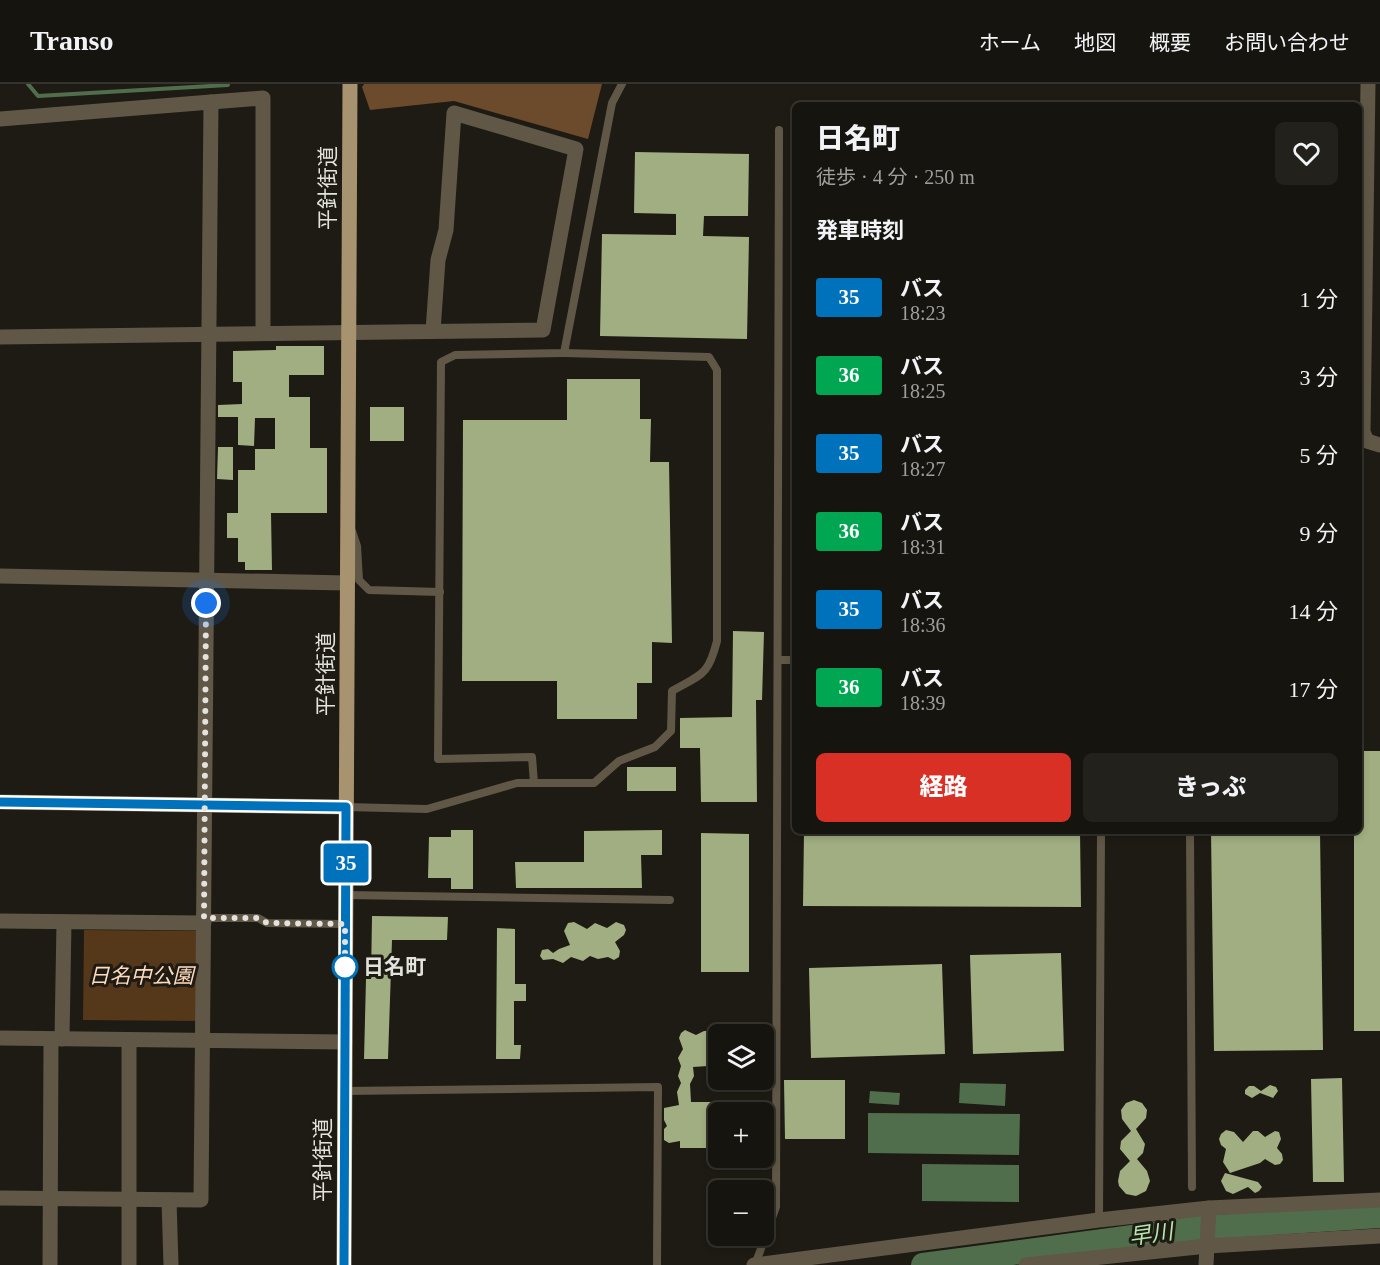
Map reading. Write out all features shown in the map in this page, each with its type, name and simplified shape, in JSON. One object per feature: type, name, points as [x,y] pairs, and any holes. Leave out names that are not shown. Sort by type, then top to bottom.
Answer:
[{"type":"main road","name":"平針街道","points":[[344,1265],[350,84]]},
{"type":"street","points":[[1368,84],[1374,100],[1363,432],[1367,441],[1380,446]]},
{"type":"street","points":[[0,119],[263,98],[263,333]]},
{"type":"street","points":[[0,1198],[201,1200],[211,102]]},
{"type":"street","points":[[0,336],[543,330],[576,149],[454,113],[446,230],[438,260],[433,331]]},
{"type":"street","points":[[0,576],[347,583]]},
{"type":"street","points":[[0,802],[346,807]]},
{"type":"street","points":[[0,921],[204,920]]},
{"type":"street","points":[[50,1265],[50,1199],[64,922]]},
{"type":"street","points":[[0,1038],[345,1042]]},
{"type":"street","points":[[129,1040],[129,1265]]},
{"type":"street","points":[[169,1200],[171,1265]]},
{"type":"street","points":[[755,1265],[1209,1208],[1380,1200]]},
{"type":"street","points":[[1206,1265],[1209,1208]]},
{"type":"street","points":[[1031,1265],[1207,1246],[1380,1236]]},
{"type":"lane","points":[[564,353],[612,103],[622,84]]},
{"type":"lane","points":[[755,1265],[776,1206],[779,130]]},
{"type":"lane","points":[[346,807],[427,809],[517,783],[534,783],[594,783],[619,761],[655,747],[671,731],[672,691],[702,674],[711,663],[717,641],[717,370],[709,357],[564,353],[456,355],[441,362],[438,759],[532,757],[534,783]]},
{"type":"lane","points":[[347,519],[357,546],[359,580],[369,590],[440,592]]},
{"type":"lane","points":[[778,660],[792,660]]},
{"type":"lane","points":[[1099,1220],[1101,834]]},
{"type":"lane","points":[[1190,834],[1192,1187]]},
{"type":"lane","points":[[345,895],[670,900]]},
{"type":"lane","points":[[204,920],[258,918],[267,923],[345,924]]},
{"type":"lane","points":[[345,1091],[658,1086],[657,1265]]},
{"type":"green space","name":"日名中公園","points":[[84,930],[199,931],[198,1021],[83,1020]]},
{"type":"shaded area","points":[[364,84],[602,84],[588,139],[454,101],[370,110],[362,87]]},
{"type":"shaded area","points":[[960,1083],[1006,1084],[1005,1106],[959,1103]]},
{"type":"shaded area","points":[[870,1091],[900,1093],[899,1105],[869,1103]]},
{"type":"shaded area","points":[[868,1113],[1020,1114],[1019,1155],[868,1153]]},
{"type":"shaded area","points":[[922,1164],[1019,1165],[1019,1202],[922,1201]]},
{"type":"building","points":[[635,152],[749,154],[748,216],[704,216],[703,236],[749,237],[747,339],[600,336],[602,234],[676,235],[676,214],[634,213]]},
{"type":"building","points":[[276,346],[324,346],[324,375],[289,375],[289,397],[310,397],[310,448],[327,448],[327,513],[271,513],[272,570],[245,570],[245,562],[238,562],[238,538],[227,538],[227,513],[238,513],[238,470],[255,470],[255,449],[275,449],[275,418],[255,418],[254,446],[238,445],[238,417],[218,417],[218,405],[242,404],[242,382],[233,382],[233,351],[276,350]]},
{"type":"building","points":[[567,379],[640,379],[640,419],[651,419],[650,462],[669,462],[672,643],[652,642],[652,683],[637,683],[637,719],[557,719],[557,681],[462,681],[463,420],[567,420]]},
{"type":"building","points":[[370,407],[404,407],[404,441],[370,441]]},
{"type":"building","points":[[218,447],[233,447],[233,480],[217,479]]},
{"type":"building","points":[[733,631],[764,632],[762,700],[756,700],[757,802],[701,802],[700,748],[680,748],[680,718],[732,717]]},
{"type":"building","points":[[1362,751],[1380,751],[1380,1031],[1354,1031],[1354,834],[1362,834]]},
{"type":"building","points":[[627,767],[676,767],[676,791],[627,791]]},
{"type":"building","points":[[451,830],[473,830],[473,889],[451,889],[451,878],[428,878],[429,837],[451,837]]},
{"type":"building","points":[[662,830],[662,855],[641,855],[642,888],[516,888],[515,862],[584,862],[584,831]]},
{"type":"building","points":[[701,833],[749,834],[749,972],[701,972]]},
{"type":"building","points":[[804,834],[1080,834],[1081,907],[803,906]]},
{"type":"building","points":[[1211,834],[1320,834],[1323,1050],[1214,1051]]},
{"type":"building","points":[[372,916],[448,917],[447,940],[392,940],[388,1059],[364,1059],[366,979],[371,979]]},
{"type":"building","points":[[574,922],[587,929],[595,923],[607,928],[616,922],[624,925],[626,930],[624,935],[615,942],[620,951],[619,957],[614,960],[608,957],[598,959],[590,956],[583,961],[571,957],[563,963],[553,959],[543,960],[540,956],[542,950],[548,949],[553,953],[570,945],[564,931],[568,923]]},
{"type":"building","points":[[497,928],[515,929],[515,984],[526,984],[526,1001],[514,1001],[514,1045],[521,1045],[520,1059],[496,1059]]},
{"type":"building","points":[[1061,953],[1064,1051],[973,1054],[970,955]]},
{"type":"building","points":[[942,964],[945,1054],[811,1058],[809,968]]},
{"type":"building","points":[[685,1030],[696,1035],[708,1031],[708,1066],[693,1067],[694,1076],[690,1084],[691,1102],[708,1102],[708,1148],[680,1148],[680,1141],[669,1143],[664,1140],[664,1129],[667,1126],[664,1120],[664,1108],[679,1105],[677,1092],[681,1083],[678,1076],[681,1066],[678,1058],[683,1049],[679,1038]]},
{"type":"building","points":[[1342,1078],[1344,1182],[1313,1182],[1311,1079]]},
{"type":"building","points":[[784,1080],[845,1080],[845,1139],[785,1139]]},
{"type":"building","points":[[1270,1085],[1276,1087],[1278,1091],[1273,1098],[1260,1093],[1252,1098],[1245,1094],[1249,1086],[1254,1086],[1261,1091]]},
{"type":"building","points":[[1134,1100],[1142,1103],[1147,1110],[1146,1118],[1136,1129],[1145,1144],[1143,1153],[1137,1159],[1147,1171],[1150,1181],[1146,1191],[1136,1196],[1126,1194],[1118,1181],[1120,1171],[1130,1161],[1120,1149],[1121,1141],[1131,1131],[1122,1119],[1121,1110],[1126,1103]]},
{"type":"building","points":[[1226,1130],[1234,1132],[1243,1142],[1253,1131],[1258,1131],[1265,1137],[1275,1131],[1279,1132],[1281,1139],[1277,1148],[1283,1160],[1280,1164],[1275,1165],[1265,1159],[1260,1163],[1230,1173],[1223,1162],[1226,1149],[1221,1145],[1219,1139]]},
{"type":"building","points":[[1225,1173],[1258,1182],[1262,1187],[1255,1193],[1248,1187],[1233,1194],[1226,1191],[1221,1181]]},
{"type":"waterway","points":[[28,84],[38,96],[228,85]]},
{"type":"waterway","name":"早川","points":[[923,1265],[1199,1228],[1380,1216]]},
{"type":"bus line","name":"35","points":[[0,802],[346,807],[344,1265]]},
{"type":"place","name":"日名町","points":[[345,967]]},
{"type":"route","points":[[206,603],[204,918],[258,918],[267,923],[345,924],[345,967]]}]
